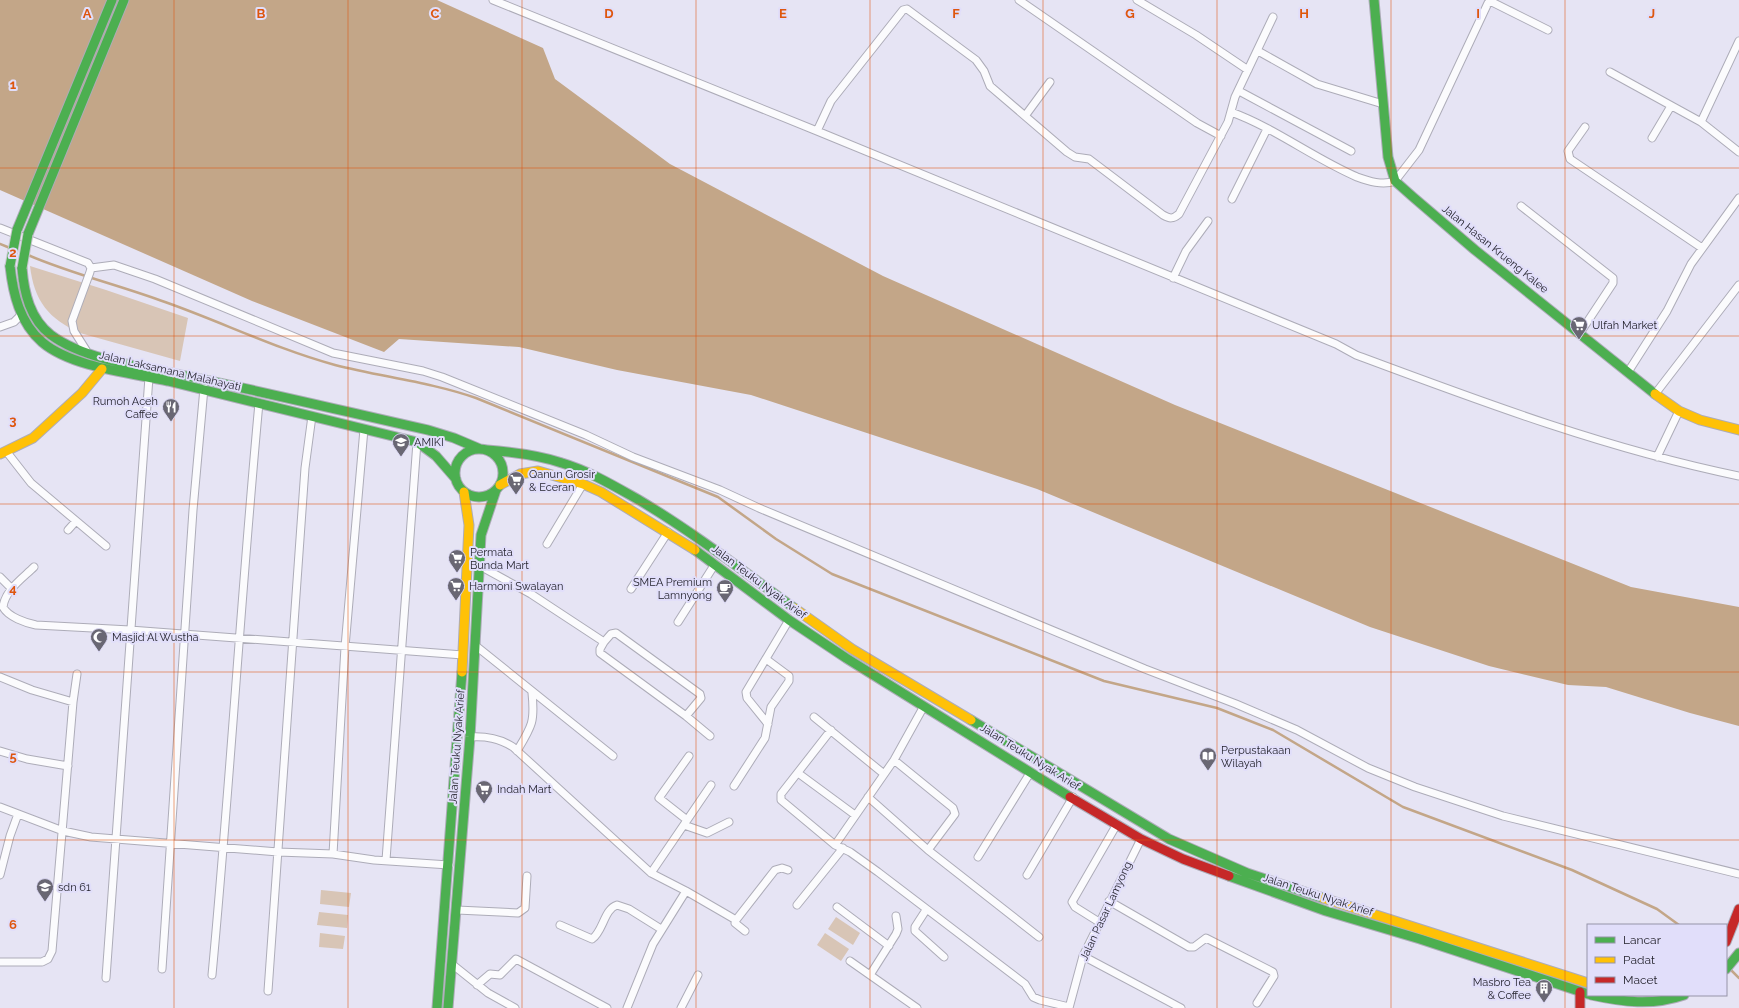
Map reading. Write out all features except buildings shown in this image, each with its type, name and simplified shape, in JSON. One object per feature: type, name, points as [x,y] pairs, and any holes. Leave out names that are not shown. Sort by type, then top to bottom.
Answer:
[{"type":"main road","name":"Jalan Laksamana Malahayati","points":[[112,0],[17,230],[10,266],[15,299],[21,315],[30,328],[49,347],[102,370],[126,372],[149,377],[417,442],[436,456],[456,479]]},
{"type":"main road","name":"Jalan Laksamana Malahayati","points":[[124,0],[39,204],[28,234],[22,268],[26,296],[30,308],[38,322],[51,335],[63,342],[86,351],[445,435],[484,449]]},
{"type":"main road","points":[[1374,0],[1388,157],[1395,181]]},
{"type":"main road","name":"Jalan Hasan Krueng Kalee","points":[[1395,181],[1475,250],[1580,333],[1677,413],[1738,430]]},
{"type":"main road","points":[[3,452],[28,441],[56,418],[86,389],[102,370]]},
{"type":"main road","points":[[484,449],[498,458],[502,464],[503,478],[498,487],[484,497],[477,497],[464,492],[456,479],[456,466],[462,455],[468,452],[484,449]]},
{"type":"main road","name":"Jalan Teuku Nyak Arief","points":[[484,449],[516,452],[553,460],[582,470],[614,485],[682,526],[732,561],[801,615],[852,649],[1169,839],[1246,873],[1584,993]]},
{"type":"main road","name":"Jalan Teuku Nyak Arief","points":[[448,1008],[453,965],[470,737],[483,530],[498,487],[520,474],[538,471],[583,484],[668,532],[716,564],[789,620],[846,658],[1030,773],[1073,797],[1141,839],[1183,859],[1245,883],[1326,911],[1406,930],[1587,983]]},
{"type":"main road","name":"Jalan Teuku Nyak Arief","points":[[437,1008],[463,655],[469,525],[464,492]]},
{"type":"main road","points":[[846,658],[852,649]]},
{"type":"main road","points":[[1728,939],[1739,910]]},
{"type":"main road","points":[[1727,968],[1739,953]]},
{"type":"main road","points":[[1580,1008],[1584,993]]},
{"type":"main road","points":[[1595,996],[1620,1002],[1643,1004],[1654,1003],[1680,996]]},
{"type":"street","points":[[492,0],[817,131],[1336,344],[1356,355],[1560,430],[1657,457],[1739,476]]},
{"type":"street","points":[[1019,0],[1191,118],[1221,136]]},
{"type":"street","points":[[1137,0],[1196,35],[1248,70]]},
{"type":"street","points":[[1231,112],[1267,129],[1357,177],[1381,183],[1389,183],[1395,181],[1419,150],[1488,3],[1492,2],[1548,30]]},
{"type":"street","points":[[817,131],[826,107],[906,8],[976,60],[984,71],[990,86],[1067,152],[1075,157],[1089,159],[1169,218],[1174,218],[1179,214],[1221,136],[1231,112],[1232,103],[1274,17]]},
{"type":"street","points":[[1701,122],[1739,41]]},
{"type":"street","points":[[1258,51],[1317,84],[1383,104]]},
{"type":"street","points":[[1610,72],[1701,122],[1739,152]]},
{"type":"street","points":[[1024,116],[1050,82]]},
{"type":"street","points":[[1239,91],[1351,151]]},
{"type":"street","points":[[1652,138],[1671,106]]},
{"type":"street","points":[[1586,127],[1568,151],[1570,159],[1702,248]]},
{"type":"street","points":[[1232,199],[1267,129]]},
{"type":"street","points":[[1628,372],[1667,311],[1687,272],[1702,248],[1739,198]]},
{"type":"street","points":[[1521,206],[1613,278],[1609,289],[1580,333]]},
{"type":"street","points":[[1173,278],[1186,251],[1208,221]]},
{"type":"street","points":[[0,228],[87,262],[90,270],[72,326],[79,341],[86,351]]},
{"type":"street","points":[[90,270],[114,264],[155,279],[333,353],[423,371],[481,392],[634,457],[720,490],[794,523],[1145,669],[1243,707],[1297,730],[1368,768],[1414,787],[1503,816],[1739,874]]},
{"type":"street","points":[[1655,394],[1739,285]]},
{"type":"street","points":[[0,327],[14,322],[21,315]]},
{"type":"street","points":[[106,978],[149,377]]},
{"type":"street","points":[[162,970],[193,510],[206,380]]},
{"type":"street","points":[[212,975],[224,848],[238,639],[259,403]]},
{"type":"street","points":[[1657,457],[1662,442],[1677,413]]},
{"type":"street","points":[[268,991],[305,468],[312,416]]},
{"type":"street","points":[[333,854],[345,647],[364,429]]},
{"type":"street","points":[[386,860],[400,651],[417,442]]},
{"type":"street","points":[[3,452],[26,478],[106,546]]},
{"type":"street","points":[[547,544],[583,484]]},
{"type":"street","points":[[68,530],[76,521]]},
{"type":"street","points":[[631,589],[668,532]]},
{"type":"street","points":[[678,622],[716,564]]},
{"type":"street","points":[[480,566],[531,594],[604,642]]},
{"type":"street","points":[[34,567],[12,588],[4,603],[4,609],[30,624],[463,655]]},
{"type":"street","points":[[0,577],[12,588]]},
{"type":"street","points":[[768,724],[745,695],[789,620]]},
{"type":"street","points":[[686,716],[701,698],[700,694],[616,633],[611,634],[604,642],[600,649],[600,653],[686,716],[710,736]]},
{"type":"street","points":[[476,646],[532,693],[613,756]]},
{"type":"street","points":[[734,786],[765,738],[771,707],[789,681],[789,676],[766,659]]},
{"type":"street","points":[[0,962],[42,962],[50,955],[54,943],[73,702],[77,674]]},
{"type":"street","points":[[0,677],[32,690],[73,702]]},
{"type":"street","points":[[517,751],[530,729],[534,714],[532,693]]},
{"type":"street","points":[[836,844],[894,760],[924,706]]},
{"type":"street","points":[[814,717],[884,774]]},
{"type":"street","points":[[831,730],[781,794],[781,800],[836,844],[878,872],[1025,984],[1033,997],[1069,1008]]},
{"type":"street","points":[[470,737],[491,737],[502,741],[517,751],[651,873],[736,920],[735,923],[745,931]]},
{"type":"street","points":[[0,751],[27,759],[68,766]]},
{"type":"street","points":[[689,756],[658,798],[686,822],[707,833],[729,822]]},
{"type":"street","points":[[894,760],[954,808],[955,814],[928,850]]},
{"type":"street","points":[[798,773],[855,816]]},
{"type":"street","points":[[978,857],[1030,773]]},
{"type":"street","points":[[651,873],[711,785]]},
{"type":"street","points":[[868,797],[928,850],[1038,937]]},
{"type":"street","points":[[1027,875],[1073,797]]},
{"type":"street","points":[[0,808],[63,830],[91,837],[278,852],[333,854],[448,865]]},
{"type":"street","points":[[0,875],[10,836],[18,814]]},
{"type":"street","points":[[1099,922],[1075,907],[1072,902],[1117,824]]},
{"type":"street","name":"Jalan Pasar Lamyong","points":[[1069,1008],[1083,956],[1141,839]]},
{"type":"street","points":[[797,905],[843,848]]},
{"type":"street","points":[[736,920],[775,870],[782,868],[788,870]]},
{"type":"street","points":[[457,910],[518,913],[525,908],[528,876]]},
{"type":"street","points":[[626,1008],[661,929],[686,891]]},
{"type":"street","points":[[1109,902],[1189,947],[1194,947],[1206,938],[1273,972],[1274,976],[1257,1003]]},
{"type":"street","points":[[560,925],[592,939],[598,934],[612,908],[617,905],[629,909],[661,929]]},
{"type":"street","points":[[837,907],[889,946]]},
{"type":"street","points":[[926,910],[916,927],[916,931],[944,957]]},
{"type":"street","points":[[870,975],[898,931],[896,916]]},
{"type":"street","points":[[1083,956],[1181,1008]]},
{"type":"street","points":[[477,985],[490,974],[500,976],[516,960],[608,1008]]},
{"type":"street","points":[[850,961],[918,1008]]},
{"type":"street","points":[[453,965],[477,985],[515,1008]]},
{"type":"street","points":[[681,1008],[698,974]]},
{"type":"shaded area","points":[[0,0],[437,0],[543,48],[555,79],[670,164],[883,276],[1175,405],[1631,587],[1739,607],[1739,726],[1690,713],[1606,687],[1568,685],[1489,666],[1370,627],[1037,489],[751,395],[617,370],[519,347],[399,339],[384,352],[252,301],[0,190]]},
{"type":"shaded area","points":[[30,266],[188,318],[180,361],[80,333],[69,328],[52,315],[39,299],[32,278]]},
{"type":"shaded area","points":[[321,890],[351,893],[349,907],[320,904]]},
{"type":"shaded area","points":[[319,912],[348,915],[347,928],[317,925]]},
{"type":"shaded area","points":[[836,917],[860,933],[853,945],[828,929]]},
{"type":"shaded area","points":[[320,933],[345,936],[343,949],[319,947]]},
{"type":"shaded area","points":[[825,933],[849,949],[841,961],[817,945]]},
{"type":"waterway","points":[[0,244],[10,248]]},
{"type":"waterway","points":[[28,255],[62,268],[165,302],[313,359],[459,392],[476,398],[718,497],[776,539],[832,574],[1104,681],[1217,708],[1273,730],[1403,807],[1572,870],[1657,909],[1678,924]]},
{"type":"waterway","points":[[1729,968],[1739,978]]},
{"type":"traffic: fast","points":[[17,230],[112,0]]},
{"type":"traffic: fast","points":[[28,234],[124,0]]},
{"type":"traffic: fast","points":[[1374,0],[1388,157],[1395,181],[1475,250],[1655,394]]},
{"type":"traffic: fast","points":[[10,266],[17,230]]},
{"type":"traffic: fast","points":[[22,268],[28,234]]},
{"type":"traffic: fast","points":[[10,266],[13,287],[23,317],[34,334],[54,351],[69,358],[102,368],[168,381],[417,442],[436,456],[456,479]]},
{"type":"traffic: fast","points":[[22,268],[24,287],[29,305],[38,321],[51,335],[83,352],[144,368],[229,385],[428,430],[454,438],[480,449]]},
{"type":"traffic: fast","points":[[474,449],[484,449],[496,456],[503,468],[503,473],[503,478],[496,490],[484,497],[474,497],[466,493],[459,486],[455,478],[455,468],[459,460],[466,453],[474,449]]},
{"type":"traffic: fast","points":[[487,450],[525,454],[553,460],[572,466],[601,479],[639,500],[679,525],[794,608]]},
{"type":"traffic: fast","points":[[448,1008],[470,737],[481,535],[496,490]]},
{"type":"traffic: fast","points":[[695,550],[789,620],[846,658],[1070,797]]},
{"type":"traffic: fast","points":[[437,1008],[462,672]]},
{"type":"traffic: fast","points":[[971,720],[1169,839],[1247,873],[1323,898]]},
{"type":"traffic: fast","points":[[1229,876],[1326,911],[1420,939],[1587,994]]},
{"type":"traffic: fast","points":[[1727,968],[1739,953]]},
{"type":"traffic: fast","points":[[1596,996],[1615,1000],[1638,1002],[1660,1001],[1680,996]]},
{"type":"traffic: slow","points":[[0,454],[33,438],[82,393],[102,369]]},
{"type":"traffic: slow","points":[[1655,394],[1679,411],[1700,420],[1739,430]]},
{"type":"traffic: slow","points":[[500,485],[520,474],[538,471],[583,484],[601,492],[695,550]]},
{"type":"traffic: slow","points":[[462,672],[469,525],[464,492]]},
{"type":"traffic: slow","points":[[794,608],[852,649],[971,720]]},
{"type":"traffic: slow","points":[[1323,898],[1587,983]]},
{"type":"traffic: jam","points":[[1070,797],[1141,839],[1183,859],[1229,876]]},
{"type":"traffic: jam","points":[[1727,939],[1739,909]]},
{"type":"traffic: jam","points":[[1580,992],[1580,1008]]},
{"type":"place","name":"Ulfah Market","points":[[1579,340]]},
{"type":"place","name":"Rumoh Aceh Caffee","points":[[171,422]]},
{"type":"place","name":"AMIKI","points":[[401,457]]},
{"type":"place","name":"Qanun Grosir & Eceran","points":[[516,495]]},
{"type":"place","name":"Permata Bunda Mart","points":[[457,573]]},
{"type":"place","name":"Harmoni Swalayan","points":[[456,601]]},
{"type":"place","name":"SMEA Premium Lamnyong","points":[[725,603]]},
{"type":"place","name":"Masjid Al Wustha","points":[[99,652]]},
{"type":"place","name":"Perpustakaan Wilayah","points":[[1208,771]]},
{"type":"place","name":"Indah Mart","points":[[484,804]]},
{"type":"place","name":"sdn 61","points":[[45,902]]},
{"type":"place","name":"Masbro Tea & Coffee","points":[[1544,1003]]}]
